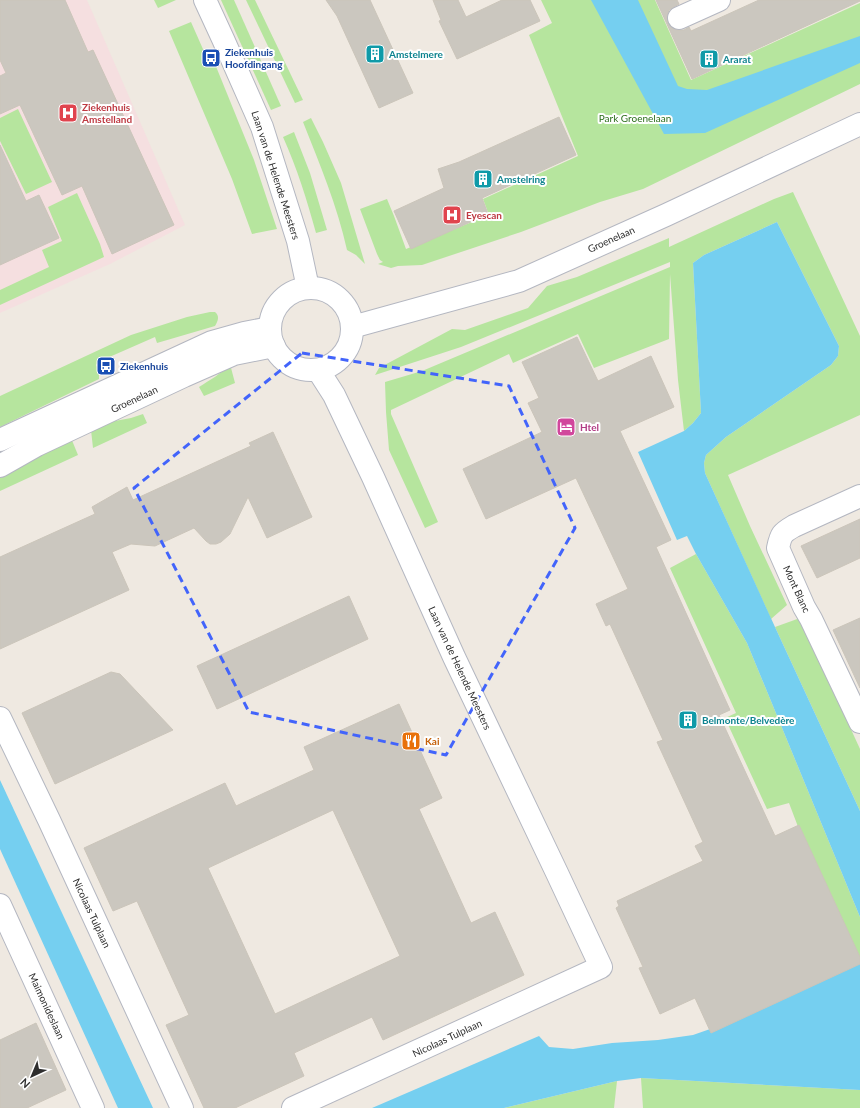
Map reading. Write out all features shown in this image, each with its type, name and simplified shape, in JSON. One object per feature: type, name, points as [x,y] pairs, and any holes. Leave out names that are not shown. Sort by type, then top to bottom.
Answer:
[{"type":"street","name":"Laan van de Helende Meesters","points":[[205,0],[262,127],[298,241],[308,288]]},
{"type":"street","points":[[679,18],[718,0]]},
{"type":"street","name":"Groenelaan","points":[[352,327],[519,281],[666,215],[860,124]]},
{"type":"street","points":[[308,288],[325,290],[339,298],[349,311],[352,327],[350,342],[343,355],[332,365],[318,370],[304,370],[292,365],[281,357],[272,337],[273,313],[281,300],[294,291],[308,288]]},
{"type":"street","name":"Groenelaan","points":[[0,440],[212,342],[244,333],[272,337]]},
{"type":"street","name":"Groenelaan","points":[[0,466],[37,445],[184,376],[272,337]]},
{"type":"street","name":"Laan van de Helende Meesters","points":[[318,370],[334,395],[370,470],[454,657],[601,967]]},
{"type":"street","name":"Mont Blanc","points":[[860,496],[784,532],[780,539],[778,548],[804,607],[812,619],[860,722]]},
{"type":"street","name":"Nicolaas Tulplaan","points":[[0,718],[49,820],[182,1108]]},
{"type":"street","name":"Maimonideslaan","points":[[0,905],[93,1108]]},
{"type":"street","name":"Nicolaas Tulplaan","points":[[293,1108],[601,967]]},
{"type":"highlighted area","points":[[302,353],[509,386],[575,528],[446,755],[249,712],[134,488]]},
{"type":"shaded area","name":"Ziekenhuis Amstelland","points":[[0,0],[87,0],[185,225],[110,264],[0,313]]},
{"type":"green space","points":[[154,0],[176,0],[158,8]]},
{"type":"green space","points":[[221,0],[234,0],[281,106],[271,110]]},
{"type":"green space","points":[[246,0],[255,0],[303,100],[295,103]]},
{"type":"green space","name":"Park Groenelaan","points":[[541,0],[655,0],[691,80],[860,3],[860,84],[643,189],[600,202],[521,232],[422,265],[398,266],[391,268],[378,264],[383,262],[377,254],[360,209],[387,199],[406,249],[489,215],[483,199],[578,156],[529,35],[552,23]]},
{"type":"green space","points":[[191,22],[210,65],[215,64],[254,160],[277,229],[252,234],[232,179],[169,31]]},
{"type":"green space","points":[[18,109],[52,182],[26,194],[0,141],[0,118]]},
{"type":"green space","points":[[311,118],[341,183],[365,264],[356,255],[347,250],[333,201],[303,122]]},
{"type":"green space","points":[[294,132],[310,173],[327,230],[316,233],[293,160],[283,137]]},
{"type":"green space","points":[[793,192],[860,336],[860,415],[728,475],[787,605],[771,619],[705,473],[704,463],[706,455],[726,437],[831,365],[838,356],[839,346],[777,222],[704,255],[693,263],[701,413],[684,431],[678,380],[670,274],[669,339],[594,368],[578,334],[513,363],[509,354],[391,410],[391,414],[438,522],[425,528],[389,450],[385,382],[422,371],[670,267],[670,262],[461,347],[375,375],[379,368],[452,329],[465,330],[528,308],[547,286],[577,277],[669,238],[669,247],[774,199]]},
{"type":"green space","points":[[77,193],[100,244],[104,257],[0,305],[0,290],[49,267],[42,250],[62,241],[48,207]]},
{"type":"green space","points":[[215,312],[218,315],[218,320],[215,326],[157,343],[155,337],[98,362],[96,365],[99,371],[99,379],[0,427],[0,396],[131,335],[187,317]]},
{"type":"green space","points":[[230,364],[235,383],[204,396],[199,387],[219,374]]},
{"type":"green space","points":[[143,414],[147,423],[93,448],[91,430],[104,423]]},
{"type":"green space","points":[[71,438],[78,455],[0,491],[0,478]]},
{"type":"green space","points":[[696,554],[747,643],[860,917],[860,961],[800,832],[789,803],[767,809],[725,718],[736,713],[670,568]]},
{"type":"green space","points":[[800,618],[860,749],[860,811],[775,627]]},
{"type":"green space","points":[[641,1078],[860,1090],[860,1108],[643,1108]]},
{"type":"green space","points":[[617,1081],[614,1108],[504,1108]]},
{"type":"water","points":[[591,0],[638,0],[678,86],[687,89],[707,90],[860,36],[860,63],[705,133],[664,134]]},
{"type":"water","points":[[777,222],[839,346],[838,356],[831,365],[726,437],[706,455],[704,463],[705,473],[860,811],[860,917],[747,643],[687,536],[677,540],[638,452],[684,431],[701,413],[693,263],[704,255]]},
{"type":"water","points":[[0,780],[153,1108],[118,1108],[0,849]]},
{"type":"water","points":[[860,961],[860,1090],[641,1078],[617,1081],[504,1108],[372,1108],[539,1036],[549,1047],[573,1049],[612,1043],[658,1040],[693,1035],[733,1021]]},
{"type":"building","points":[[0,0],[65,0],[88,52],[93,50],[174,225],[112,254],[82,186],[62,195],[20,105],[0,114],[0,76],[6,73],[0,60]]},
{"type":"building","name":"Amstelmere","points":[[326,0],[370,0],[413,93],[379,108],[337,16]]},
{"type":"building","name":"Amstelmere","points":[[433,0],[458,0],[466,17],[502,0],[530,0],[540,21],[457,59],[439,21],[441,20]]},
{"type":"building","name":"Ararat","points":[[656,0],[677,0],[679,4],[669,10],[667,16],[668,23],[672,28],[677,30],[684,30],[689,27],[691,31],[759,0],[860,1],[692,79]]},
{"type":"building","name":"Amstelring","points":[[559,117],[576,155],[482,198],[488,214],[411,249],[394,211],[444,188],[438,169],[459,162]]},
{"type":"building","points":[[0,145],[26,201],[39,195],[59,238],[0,265]]},
{"type":"building","points":[[577,337],[598,381],[651,356],[674,407],[620,431],[671,540],[656,547],[730,710],[719,715],[775,836],[799,825],[860,957],[860,964],[711,1033],[695,998],[660,1014],[639,968],[643,967],[616,908],[619,906],[617,901],[703,861],[695,846],[703,842],[657,742],[663,740],[610,624],[606,626],[596,604],[628,589],[576,478],[486,519],[463,469],[542,432],[528,403],[539,398],[522,362]]},
{"type":"building","points":[[273,432],[312,517],[267,538],[248,497],[230,534],[221,542],[210,544],[194,528],[155,546],[131,544],[112,552],[129,590],[0,649],[0,557],[95,514],[92,507],[127,487],[133,500],[251,446],[249,443]]},
{"type":"building","points":[[860,519],[860,558],[817,578],[801,546]]},
{"type":"building","points":[[349,596],[368,639],[217,709],[197,666]]},
{"type":"building","points":[[860,618],[860,688],[833,630]]},
{"type":"building","points":[[111,672],[120,674],[173,730],[55,784],[22,713]]},
{"type":"building","points":[[399,704],[442,798],[419,809],[471,923],[495,912],[524,975],[383,1040],[372,1017],[294,1053],[304,1076],[235,1108],[204,1108],[166,1025],[189,1015],[137,901],[113,911],[84,848],[225,783],[236,806],[314,770],[304,747]],"holes":[[[333,810],[400,956],[275,1014],[208,868]]]},
{"type":"building","points":[[36,1023],[66,1090],[27,1108],[0,1108],[0,1040]]},
{"type":"place","name":"Amstelmere","points":[[375,54]]},
{"type":"place","name":"Ziekenhuis Hoofdingang","points":[[211,58]]},
{"type":"place","name":"Ararat","points":[[709,59]]},
{"type":"place","name":"Ziekenhuis Amstelland","points":[[68,113]]},
{"type":"place","name":"Amstelring","points":[[483,179]]},
{"type":"place","name":"Eyescan","points":[[452,215]]},
{"type":"place","name":"Ziekenhuis","points":[[106,366]]},
{"type":"place","name":"Htel","points":[[566,427]]},
{"type":"place","name":"Belmonte/Belvedère","points":[[688,720]]},
{"type":"place","name":"Kai","points":[[411,741]]}]
